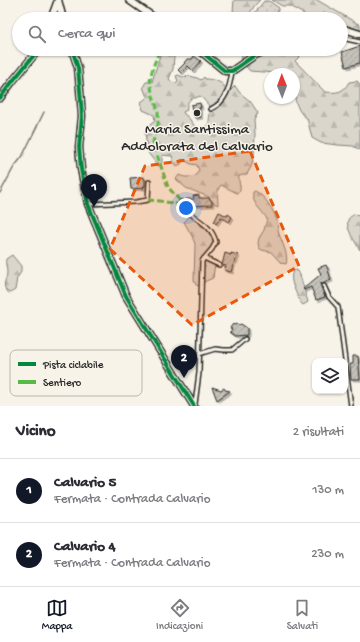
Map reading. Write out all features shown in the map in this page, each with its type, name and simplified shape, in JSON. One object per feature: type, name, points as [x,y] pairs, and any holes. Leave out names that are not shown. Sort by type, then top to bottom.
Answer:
[{"type":"street","points":[[54,12],[58,0]]},
{"type":"street","points":[[58,0],[61,12]]},
{"type":"street","points":[[129,0],[146,12]]},
{"type":"street","points":[[348,30],[360,34]]},
{"type":"street","points":[[0,98],[33,56]]},
{"type":"street","points":[[74,56],[78,68],[82,116],[79,147],[81,169],[88,204],[126,296],[194,406]]},
{"type":"street","points":[[207,56],[225,71],[232,71],[254,56]]},
{"type":"lane","points":[[348,39],[360,42]]},
{"type":"lane","points":[[211,109],[217,106],[226,95],[231,81],[232,71]]},
{"type":"lane","points":[[88,204],[148,200],[149,182]]},
{"type":"lane","points":[[181,202],[186,209],[209,228],[214,235],[216,242],[202,261],[199,373],[194,406]]},
{"type":"lane","points":[[204,258],[219,265]]},
{"type":"lane","points":[[324,286],[329,297],[338,307],[351,406]]},
{"type":"lane","points":[[199,354],[215,349],[232,350],[246,339]]},
{"type":"highlighted area","points":[[250,151],[299,266],[192,325],[110,249],[145,166]]},
{"type":"green space","points":[[234,0],[260,0],[250,12],[233,12]]},
{"type":"green space","points":[[272,0],[317,0],[338,12],[300,12],[289,6],[282,6]]},
{"type":"green space","points":[[264,1],[269,1],[279,8],[277,12],[255,12]]},
{"type":"green space","points":[[348,18],[360,25],[360,30],[348,26]]},
{"type":"green space","points":[[160,56],[174,56],[173,69],[169,79],[172,82],[176,83],[178,81],[176,76],[178,75],[183,77],[190,76],[201,80],[204,77],[205,79],[220,82],[225,87],[225,95],[218,103],[210,107],[200,96],[192,98],[188,102],[187,110],[183,112],[196,128],[199,129],[208,125],[211,110],[219,107],[228,93],[235,86],[240,93],[250,101],[258,113],[254,120],[254,155],[251,167],[247,174],[239,176],[240,191],[237,193],[221,185],[218,192],[218,205],[209,197],[186,188],[176,179],[179,175],[185,177],[196,176],[199,170],[197,165],[191,164],[182,159],[181,164],[177,166],[172,156],[162,155],[162,163],[158,166],[147,149],[145,132],[146,128],[155,121],[154,115],[143,110],[141,102],[147,97],[143,87],[146,82],[152,82]]},
{"type":"green space","points":[[242,56],[300,56],[295,61],[325,92],[339,92],[349,82],[357,81],[360,84],[360,150],[353,146],[321,143],[312,138],[307,118],[299,110],[297,104],[300,104],[300,68],[264,68],[264,72],[250,71],[240,60]]},
{"type":"green space","points":[[255,191],[264,198],[275,215],[279,234],[286,253],[286,264],[281,263],[271,252],[259,248],[259,238],[264,230],[267,219],[254,200],[253,192]]},
{"type":"green space","points":[[355,214],[360,217],[360,250],[351,235],[347,223],[349,218]]},
{"type":"green space","points":[[191,215],[208,228],[215,240],[203,260],[215,264],[213,278],[199,286],[196,285],[194,280],[195,244],[184,222]]},
{"type":"green space","points":[[12,255],[21,266],[21,272],[17,278],[15,290],[10,293],[6,291],[5,288],[7,272],[6,259]]},
{"type":"green space","points":[[296,270],[300,275],[308,302],[303,305],[292,283],[293,271]]},
{"type":"building","points":[[360,46],[360,63],[346,67],[343,56],[348,56],[348,50]]},
{"type":"building","points":[[194,56],[201,61],[193,71],[188,66],[181,73],[178,70],[187,59],[192,59]]},
{"type":"building","name":"Maria Santissima Addolorata del Calvario","points":[[200,103],[201,108],[199,108],[201,117],[195,118],[191,105]]},
{"type":"building","points":[[144,177],[144,188],[131,189],[130,178]]},
{"type":"building","points":[[199,195],[199,198],[209,198],[212,205],[188,206],[186,204],[186,199],[194,199],[193,196]]},
{"type":"building","points":[[219,212],[227,216],[228,214],[232,217],[229,222],[221,217],[216,224],[214,222]]},
{"type":"building","points":[[225,253],[238,255],[231,272],[224,270],[226,266],[222,265]]},
{"type":"building","points":[[326,265],[331,280],[320,284],[325,297],[316,300],[311,287],[304,290],[303,289],[321,274],[318,268]]},
{"type":"building","points":[[233,324],[241,324],[247,328],[247,335],[235,336],[230,332],[232,329],[230,328]]},
{"type":"building","points":[[353,356],[358,356],[360,379],[351,379],[350,364],[353,364]]},
{"type":"building","points":[[212,387],[221,390],[224,388],[225,390],[230,391],[217,400]]},
{"type":"waterway","points":[[0,193],[14,167],[22,157],[44,112]]},
{"type":"marked path","points":[[148,200],[177,204],[181,202],[168,187],[153,142],[158,125],[158,111],[152,93],[150,80],[157,56]]},
{"type":"cycle path","points":[[0,98],[33,56]]},
{"type":"cycle path","points":[[74,56],[78,68],[82,116],[79,147],[81,169],[88,204],[126,296],[194,406]]},
{"type":"cycle path","points":[[207,56],[225,71],[232,71],[254,56]]},
{"type":"place","name":"Maria Santissima Addolorata del Calvario","points":[[197,113]]},
{"type":"place","name":"Calvario 5","points":[[94,207]]},
{"type":"place","name":"Calvario 4","points":[[184,378]]}]
